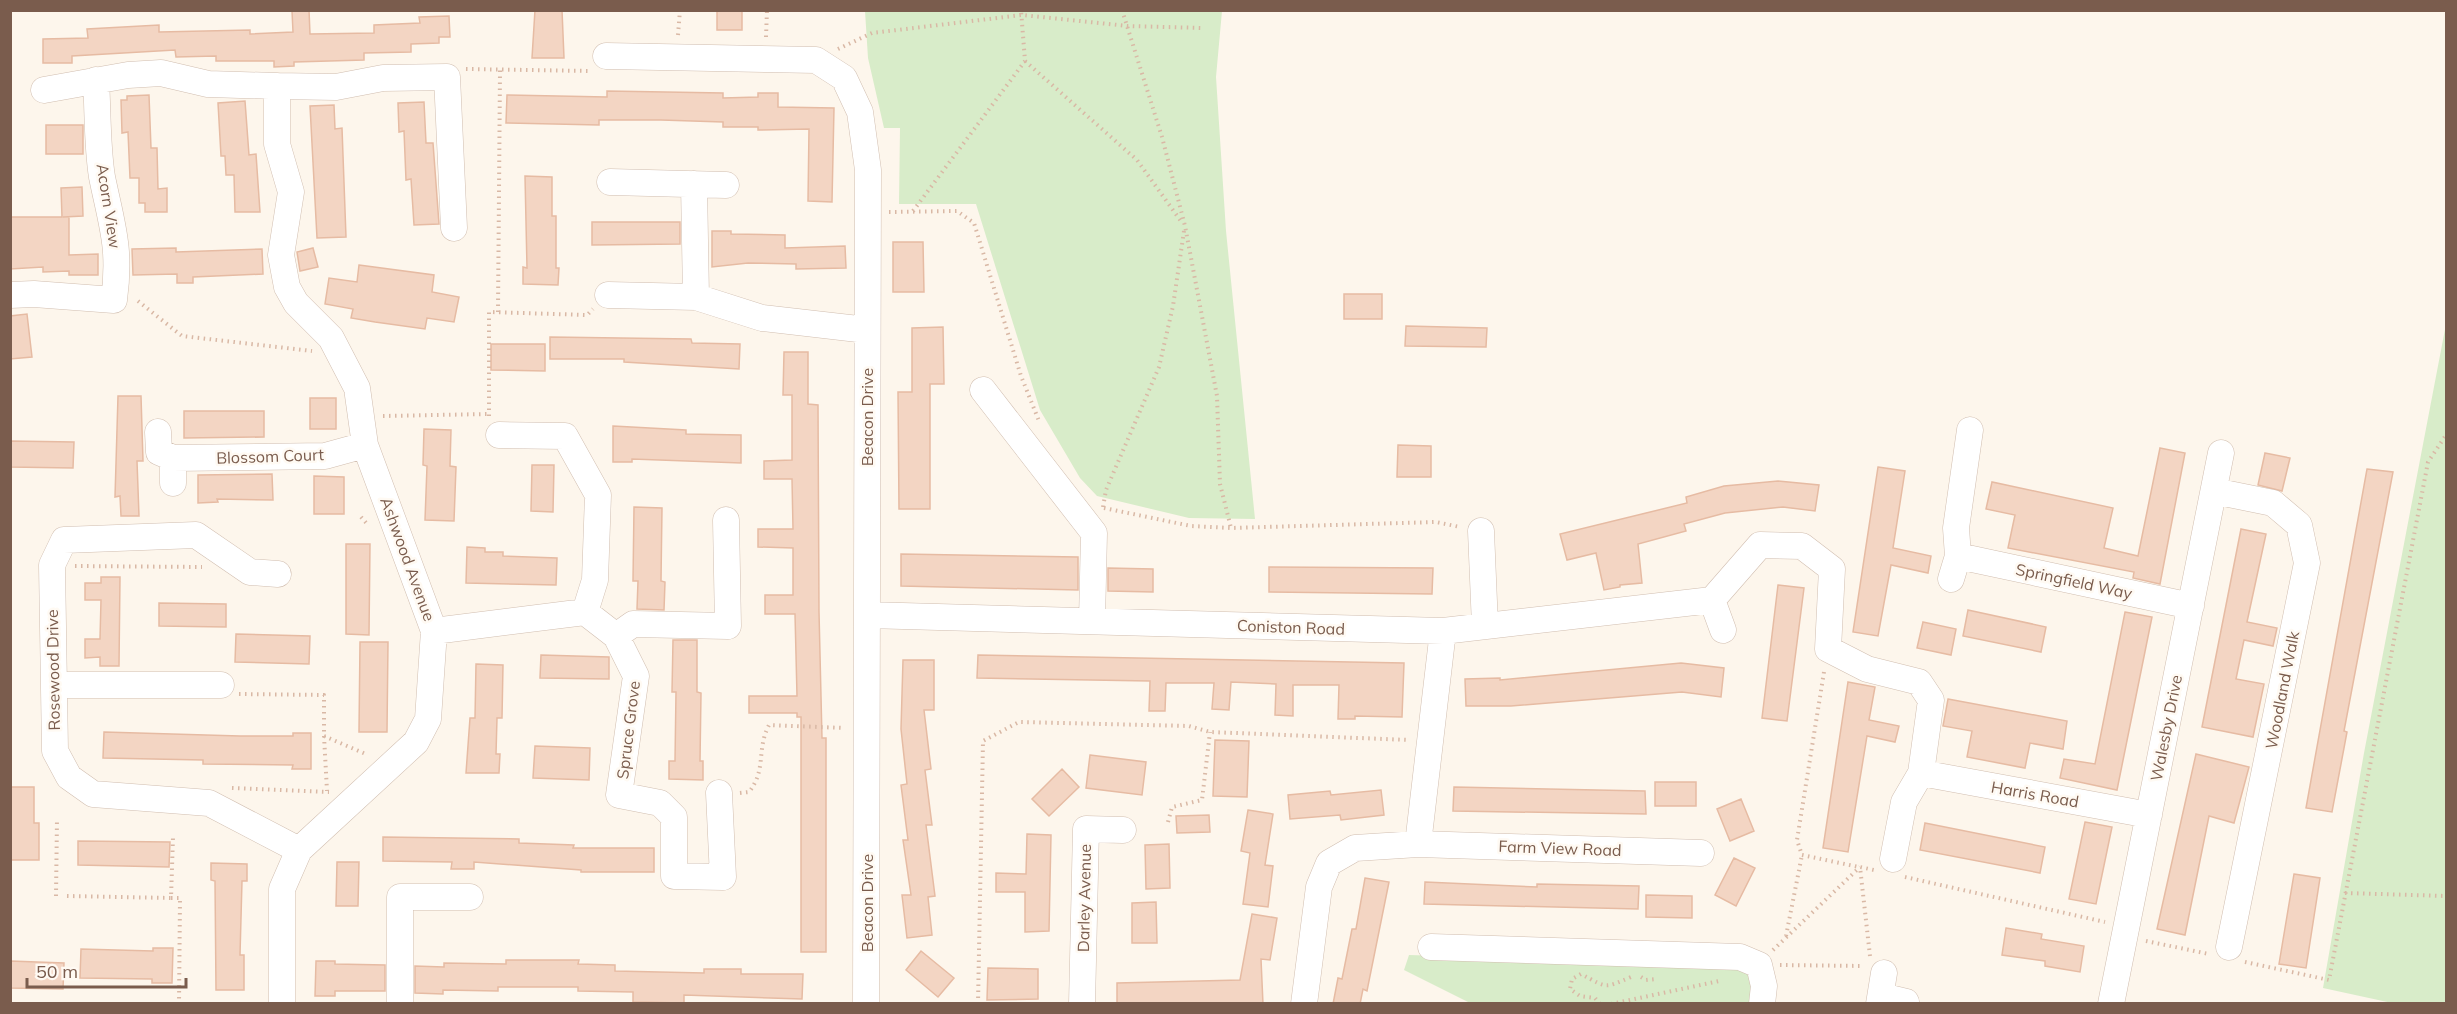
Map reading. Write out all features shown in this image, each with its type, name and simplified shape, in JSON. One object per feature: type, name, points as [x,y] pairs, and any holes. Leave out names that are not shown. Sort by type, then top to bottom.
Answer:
[{"type":"street","points":[[606,56],[816,60]]},
{"type":"street","name":"Beacon Drive","points":[[816,60],[844,78],[860,112],[868,170],[866,1004]]},
{"type":"street","points":[[44,90],[129,75],[161,74],[208,84],[336,87],[383,78],[447,77],[454,228]]},
{"type":"street","name":"Acorn View","points":[[10,295],[34,294],[114,300],[118,266],[113,219],[102,176],[96,80]]},
{"type":"street","name":"Ashwood Avenue","points":[[277,86],[277,144],[291,192],[281,255],[287,287],[296,303],[331,338],[357,388],[365,445],[434,631],[428,719],[416,742],[299,850],[282,889],[282,1004]]},
{"type":"street","points":[[610,182],[726,185]]},
{"type":"street","points":[[694,184],[696,297]]},
{"type":"street","points":[[608,295],[696,297],[762,318],[867,330]]},
{"type":"street","points":[[983,390],[1094,533],[1092,621]]},
{"type":"street","points":[[434,631],[585,612],[595,580],[598,495],[565,436],[493,425]]},
{"type":"street","name":"Springfield Way","points":[[1970,430],[1956,528],[1955,568],[2191,606]]},
{"type":"street","name":"Blossom Court","points":[[159,432],[159,452],[173,470],[325,456],[365,445]]},
{"type":"street","name":"Walesby Drive","points":[[2111,1004],[2221,453]]},
{"type":"street","name":"Woodland Walk","points":[[2214,491],[2273,503],[2299,525],[2307,564],[2228,955]]},
{"type":"street","points":[[616,636],[633,624],[728,626],[726,520]]},
{"type":"street","points":[[1480,531],[1485,626]]},
{"type":"street","name":"Rosewood Drive","points":[[278,574],[250,572],[196,535],[64,540],[52,565],[55,751],[69,777],[93,794],[208,803],[299,850]]},
{"type":"street","points":[[1723,630],[1712,600],[1760,545],[1802,546],[1832,569],[1828,649],[1867,669],[1919,682],[1931,700],[1921,773],[1904,802],[1891,869]]},
{"type":"street","name":"Coniston Road","points":[[867,615],[1443,631],[1712,600]]},
{"type":"street","name":"Spruce Grove","points":[[585,612],[616,636],[636,676],[619,795],[660,804],[674,818],[674,876],[723,877],[719,793]]},
{"type":"street","points":[[1419,844],[1443,631]]},
{"type":"street","points":[[54,685],[221,685]]},
{"type":"street","name":"Harris Road","points":[[1921,773],[2149,815]]},
{"type":"street","name":"Darley Avenue","points":[[1082,1004],[1086,829],[1123,830]]},
{"type":"street","name":"Farm View Road","points":[[1304,1004],[1319,888],[1329,863],[1355,848],[1419,844],[1701,853]]},
{"type":"street","points":[[400,1004],[400,897],[470,897]]},
{"type":"street","points":[[1431,947],[1740,957],[1758,965],[1764,987],[1762,1004]]},
{"type":"street","points":[[1881,991],[1906,1002]]},
{"type":"path","points":[[1122,10],[1185,226],[1217,396],[1220,484],[1231,528]]},
{"type":"path","points":[[912,212],[1025,61],[1022,13]]},
{"type":"path","points":[[816,60],[872,33],[1022,13],[1128,26],[1203,28]]},
{"type":"path","points":[[447,77],[456,69],[603,71],[606,56]]},
{"type":"path","points":[[1025,61],[1137,160],[1185,226],[1173,306],[1159,367],[1106,490],[1103,508],[1094,533]]},
{"type":"path","points":[[498,312],[500,70]]},
{"type":"path","points":[[868,212],[957,211],[974,223],[1021,376],[1042,427]]},
{"type":"path","points":[[374,416],[493,425],[489,312],[587,315],[608,295]]},
{"type":"path","points":[[137,301],[182,336],[323,353]]},
{"type":"path","points":[[1802,855],[1860,867],[1891,869],[2125,932],[2329,980],[2428,462],[2446,435]]},
{"type":"path","points":[[1096,501],[1103,508],[1191,526],[1231,528],[1436,522],[1480,531]]},
{"type":"path","points":[[361,517],[374,532]]},
{"type":"path","points":[[1786,936],[1802,855],[1797,840],[1828,649]]},
{"type":"path","points":[[221,685],[230,694],[324,695],[327,791]]},
{"type":"path","points":[[978,1004],[983,741],[1019,722],[1189,726],[1210,732],[1431,741]]},
{"type":"path","points":[[719,793],[749,792],[759,779],[762,739],[769,725],[867,730]]},
{"type":"path","points":[[1168,822],[1173,807],[1202,800],[1210,732]]},
{"type":"path","points":[[324,735],[377,759]]},
{"type":"path","points":[[56,896],[57,819]]},
{"type":"path","points":[[171,898],[173,837]]},
{"type":"path","points":[[1758,965],[1860,867]]},
{"type":"path","points":[[1758,965],[1872,966],[1860,867]]},
{"type":"path","points":[[2345,893],[2446,896]]},
{"type":"path","points":[[67,896],[180,898],[179,1004]]},
{"type":"path","points":[[1600,1004],[1595,998],[1580,996],[1570,989],[1572,979],[1581,974],[1605,986],[1615,986],[1628,978],[1639,975],[1646,980],[1658,979]]},
{"type":"path","points":[[1700,978],[1707,984]]},
{"type":"path","points":[[1611,1004],[1727,980]]},
{"type":"green space","points":[[865,11],[1222,11],[1216,77],[1226,231],[1255,519],[1189,518],[1097,496],[1080,478],[1040,410],[976,204],[899,204],[900,128],[884,128],[868,58]]},
{"type":"green space","points":[[2446,324],[2446,1003],[2392,1003],[2323,988],[2364,753]]},
{"type":"green space","points":[[1409,955],[1733,965],[1746,970],[1754,979],[1754,1003],[1470,1003],[1404,970]]},
{"type":"building","points":[[309,10],[310,34],[374,33],[374,25],[420,23],[419,17],[449,16],[450,37],[439,37],[439,43],[411,44],[411,52],[364,53],[364,60],[294,62],[294,66],[274,67],[274,61],[216,61],[216,56],[176,57],[175,50],[72,56],[72,63],[43,63],[43,39],[88,38],[87,29],[159,25],[159,32],[250,30],[250,34],[293,32],[292,11]]},
{"type":"building","points":[[535,10],[562,10],[564,58],[532,58]]},
{"type":"building","points":[[717,10],[742,10],[742,30],[717,30]]},
{"type":"building","points":[[607,91],[723,93],[723,98],[758,97],[758,93],[778,93],[778,107],[834,108],[832,202],[808,201],[809,129],[758,130],[758,127],[723,127],[723,122],[661,120],[599,120],[599,125],[506,123],[507,95],[607,97]]},
{"type":"building","points":[[149,95],[151,148],[157,148],[158,189],[167,188],[167,212],[145,212],[145,203],[139,203],[139,178],[130,178],[128,132],[122,133],[121,100],[127,100],[127,96]]},
{"type":"building","points":[[245,101],[249,155],[256,154],[260,212],[235,212],[234,175],[226,175],[225,156],[221,156],[218,103]]},
{"type":"building","points":[[424,102],[426,143],[433,143],[439,224],[414,225],[411,179],[406,180],[404,131],[399,132],[398,103]]},
{"type":"building","points":[[334,105],[335,129],[342,128],[346,237],[317,238],[310,106]]},
{"type":"building","points":[[46,125],[83,125],[83,154],[46,154]]},
{"type":"building","points":[[525,176],[552,177],[552,216],[556,216],[558,285],[523,284],[523,267],[527,268]]},
{"type":"building","points":[[82,187],[83,216],[63,217],[69,217],[69,255],[98,254],[98,275],[69,275],[69,271],[43,272],[43,267],[10,269],[10,217],[62,217],[61,188]]},
{"type":"building","points":[[592,222],[680,222],[680,244],[592,245]]},
{"type":"building","points":[[712,231],[731,231],[731,234],[785,235],[785,248],[845,246],[846,268],[796,269],[796,264],[748,263],[712,267]]},
{"type":"building","points":[[893,242],[923,242],[924,292],[893,292]]},
{"type":"building","points":[[176,248],[176,252],[262,249],[263,274],[193,277],[193,283],[177,283],[177,274],[133,275],[132,249]]},
{"type":"building","points":[[313,248],[318,267],[300,271],[297,252]]},
{"type":"building","points":[[359,265],[434,275],[432,292],[459,297],[454,322],[427,318],[425,329],[351,318],[353,309],[325,304],[329,278],[357,282]]},
{"type":"building","points":[[1344,294],[1382,294],[1382,319],[1344,319]]},
{"type":"building","points":[[27,314],[32,357],[10,359],[10,316]]},
{"type":"building","points":[[1406,326],[1487,328],[1486,347],[1405,346]]},
{"type":"building","points":[[943,327],[944,384],[930,384],[930,509],[899,509],[898,392],[912,392],[912,328]]},
{"type":"building","points":[[550,337],[691,339],[692,343],[740,344],[739,369],[624,362],[624,359],[550,359]]},
{"type":"building","points":[[491,344],[545,344],[545,371],[491,370]]},
{"type":"building","points":[[784,352],[808,352],[808,404],[818,405],[822,738],[826,738],[826,952],[801,952],[801,717],[797,717],[797,713],[749,713],[749,696],[797,696],[795,614],[765,614],[765,595],[793,595],[793,548],[758,547],[758,529],[793,529],[792,479],[764,479],[764,461],[792,460],[792,395],[783,395]]},
{"type":"building","points":[[118,396],[141,396],[143,461],[137,461],[139,516],[121,516],[120,496],[115,497]]},
{"type":"building","points":[[310,398],[336,398],[336,429],[310,429]]},
{"type":"building","points":[[184,411],[264,411],[264,437],[184,438]]},
{"type":"building","points":[[613,426],[686,430],[686,434],[741,435],[741,463],[632,459],[632,462],[613,462]]},
{"type":"building","points":[[424,429],[451,430],[450,466],[456,467],[454,521],[425,520],[427,466],[423,465]]},
{"type":"building","points":[[10,441],[74,442],[73,468],[10,467]]},
{"type":"building","points":[[1398,445],[1431,446],[1431,477],[1397,477]]},
{"type":"building","points":[[2160,448],[2185,453],[2160,584],[2133,578],[2134,572],[2008,548],[2015,515],[1986,509],[1992,482],[2113,508],[2104,548],[2138,556]]},
{"type":"building","points":[[2265,453],[2290,458],[2282,491],[2258,485]]},
{"type":"building","points":[[532,465],[554,465],[553,512],[531,511]]},
{"type":"building","points":[[1878,467],[1905,471],[1893,548],[1931,556],[1928,573],[1891,565],[1878,636],[1853,632]]},
{"type":"building","points":[[2367,469],[2393,472],[2344,731],[2347,732],[2332,812],[2306,808]]},
{"type":"building","points":[[272,474],[273,500],[217,499],[218,502],[198,503],[198,475]]},
{"type":"building","points":[[314,476],[344,477],[344,514],[314,514]]},
{"type":"building","points":[[1778,481],[1819,485],[1815,511],[1783,507],[1725,513],[1684,524],[1686,531],[1638,544],[1642,583],[1620,585],[1620,587],[1604,590],[1596,553],[1567,560],[1560,534],[1687,503],[1686,497],[1724,486]]},
{"type":"building","points":[[634,507],[662,508],[661,581],[665,582],[664,610],[637,609],[638,581],[633,581]]},
{"type":"building","points":[[2241,529],[2266,534],[2247,622],[2277,628],[2273,646],[2244,640],[2236,679],[2264,684],[2253,737],[2202,727]]},
{"type":"building","points":[[346,544],[370,544],[369,635],[346,634]]},
{"type":"building","points":[[467,547],[485,548],[485,552],[503,552],[503,556],[557,558],[556,585],[466,583]]},
{"type":"building","points":[[901,554],[1078,557],[1078,590],[901,586]]},
{"type":"building","points":[[1269,567],[1433,568],[1432,594],[1269,592]]},
{"type":"building","points":[[1108,568],[1153,569],[1153,592],[1108,591]]},
{"type":"building","points":[[101,577],[120,577],[119,666],[100,666],[100,657],[85,658],[85,639],[100,639],[101,600],[85,600],[85,583],[101,583]]},
{"type":"building","points":[[1778,585],[1804,588],[1787,721],[1762,718]]},
{"type":"building","points":[[159,603],[226,604],[226,627],[159,626]]},
{"type":"building","points":[[1968,610],[2046,627],[2041,652],[1963,636]]},
{"type":"building","points":[[2125,612],[2152,617],[2117,790],[2060,778],[2064,759],[2095,764]]},
{"type":"building","points":[[1923,622],[1956,629],[1951,655],[1917,648]]},
{"type":"building","points":[[236,634],[310,636],[309,664],[235,662]]},
{"type":"building","points":[[673,640],[697,640],[697,692],[701,693],[700,761],[703,761],[703,780],[669,779],[669,761],[675,761],[676,692],[672,692]]},
{"type":"building","points":[[360,642],[388,642],[387,732],[359,732]]},
{"type":"building","points":[[541,655],[609,657],[609,679],[540,678]]},
{"type":"building","points":[[978,655],[1404,663],[1402,717],[1355,716],[1355,719],[1338,719],[1339,685],[1293,685],[1293,716],[1275,715],[1276,684],[1231,682],[1229,710],[1212,709],[1214,683],[1166,683],[1165,711],[1149,711],[1150,681],[977,678]]},
{"type":"building","points":[[903,660],[934,660],[934,710],[924,710],[931,769],[925,770],[932,825],[926,825],[935,896],[928,897],[932,935],[907,938],[902,895],[911,895],[903,840],[908,840],[901,785],[907,784],[901,729]]},
{"type":"building","points":[[1681,663],[1724,668],[1721,697],[1682,692],[1511,706],[1466,706],[1465,679],[1500,678],[1500,680]]},
{"type":"building","points":[[476,664],[503,665],[502,718],[497,718],[496,754],[500,754],[499,773],[466,773],[470,718],[475,718]]},
{"type":"building","points":[[1848,682],[1875,687],[1869,720],[1899,726],[1895,742],[1867,736],[1848,852],[1823,848]]},
{"type":"building","points":[[1948,699],[2067,721],[2063,749],[2030,743],[2025,768],[1967,757],[1972,731],[1943,726]]},
{"type":"building","points":[[104,732],[240,736],[293,736],[293,733],[311,733],[311,769],[292,769],[293,765],[203,764],[203,760],[103,758]]},
{"type":"building","points":[[1215,740],[1249,741],[1247,797],[1213,796]]},
{"type":"building","points":[[535,746],[590,748],[589,780],[533,778]]},
{"type":"building","points":[[2196,754],[2249,767],[2234,823],[2209,816],[2185,935],[2157,929]]},
{"type":"building","points":[[1090,755],[1146,762],[1142,795],[1086,788]]},
{"type":"building","points":[[1062,769],[1079,787],[1049,816],[1032,799]]},
{"type":"building","points":[[1655,782],[1696,782],[1696,806],[1655,806]]},
{"type":"building","points":[[10,787],[34,787],[34,823],[39,823],[39,860],[11,860]]},
{"type":"building","points":[[1454,787],[1645,791],[1646,814],[1453,811]]},
{"type":"building","points":[[1381,790],[1384,815],[1341,820],[1340,815],[1290,819],[1288,795],[1330,791],[1331,795]]},
{"type":"building","points":[[1741,799],[1754,831],[1730,841],[1717,809]]},
{"type":"building","points":[[1248,810],[1273,814],[1265,865],[1273,866],[1268,907],[1243,904],[1250,853],[1241,851]]},
{"type":"building","points":[[1209,815],[1210,832],[1177,833],[1176,816]]},
{"type":"building","points":[[2085,822],[2112,827],[2096,904],[2069,899]]},
{"type":"building","points":[[1925,823],[2045,847],[2040,873],[1920,850]]},
{"type":"building","points":[[1027,834],[1051,835],[1049,931],[1025,932],[1025,892],[996,892],[996,873],[1026,874]]},
{"type":"building","points":[[383,837],[519,839],[519,843],[574,845],[573,848],[654,848],[654,872],[581,872],[581,870],[474,862],[474,869],[451,869],[452,862],[383,861]]},
{"type":"building","points":[[78,841],[170,842],[169,867],[78,865]]},
{"type":"building","points":[[1169,844],[1170,888],[1146,889],[1145,845]]},
{"type":"building","points":[[1734,858],[1755,868],[1736,906],[1715,895]]},
{"type":"building","points":[[337,862],[359,862],[358,906],[336,906]]},
{"type":"building","points":[[211,863],[247,864],[247,881],[242,881],[240,955],[244,955],[244,990],[216,990],[215,881],[211,880]]},
{"type":"building","points":[[2294,874],[2320,878],[2306,968],[2279,964]]},
{"type":"building","points":[[1365,878],[1389,882],[1367,991],[1363,989],[1360,1004],[1333,1004],[1338,978],[1342,979],[1352,929],[1356,929]]},
{"type":"building","points":[[1425,882],[1537,887],[1537,884],[1639,886],[1638,909],[1424,904]]},
{"type":"building","points":[[1646,895],[1692,896],[1692,918],[1646,917]]},
{"type":"building","points":[[1156,902],[1157,943],[1132,943],[1132,903]]},
{"type":"building","points":[[1252,914],[1277,918],[1270,960],[1261,959],[1263,1004],[1117,1004],[1117,983],[1240,980]]},
{"type":"building","points":[[2006,928],[2042,934],[2041,939],[2084,946],[2080,972],[2045,966],[2045,961],[2002,955]]},
{"type":"building","points":[[153,948],[173,948],[172,983],[152,983],[152,979],[80,978],[81,949],[153,951]]},
{"type":"building","points":[[921,951],[954,978],[938,997],[906,970]]},
{"type":"building","points":[[506,960],[579,960],[578,964],[615,965],[615,971],[704,973],[704,969],[741,969],[741,974],[803,974],[802,999],[684,995],[684,1003],[633,1002],[633,992],[578,991],[578,987],[498,987],[498,991],[443,990],[443,994],[415,993],[415,966],[444,967],[444,963],[506,964]]},
{"type":"building","points":[[10,961],[64,963],[63,989],[10,988]]},
{"type":"building","points":[[316,961],[335,961],[335,964],[385,965],[385,991],[335,991],[335,996],[315,996]]},
{"type":"building","points":[[988,968],[1038,969],[1038,999],[987,1000]]}]
